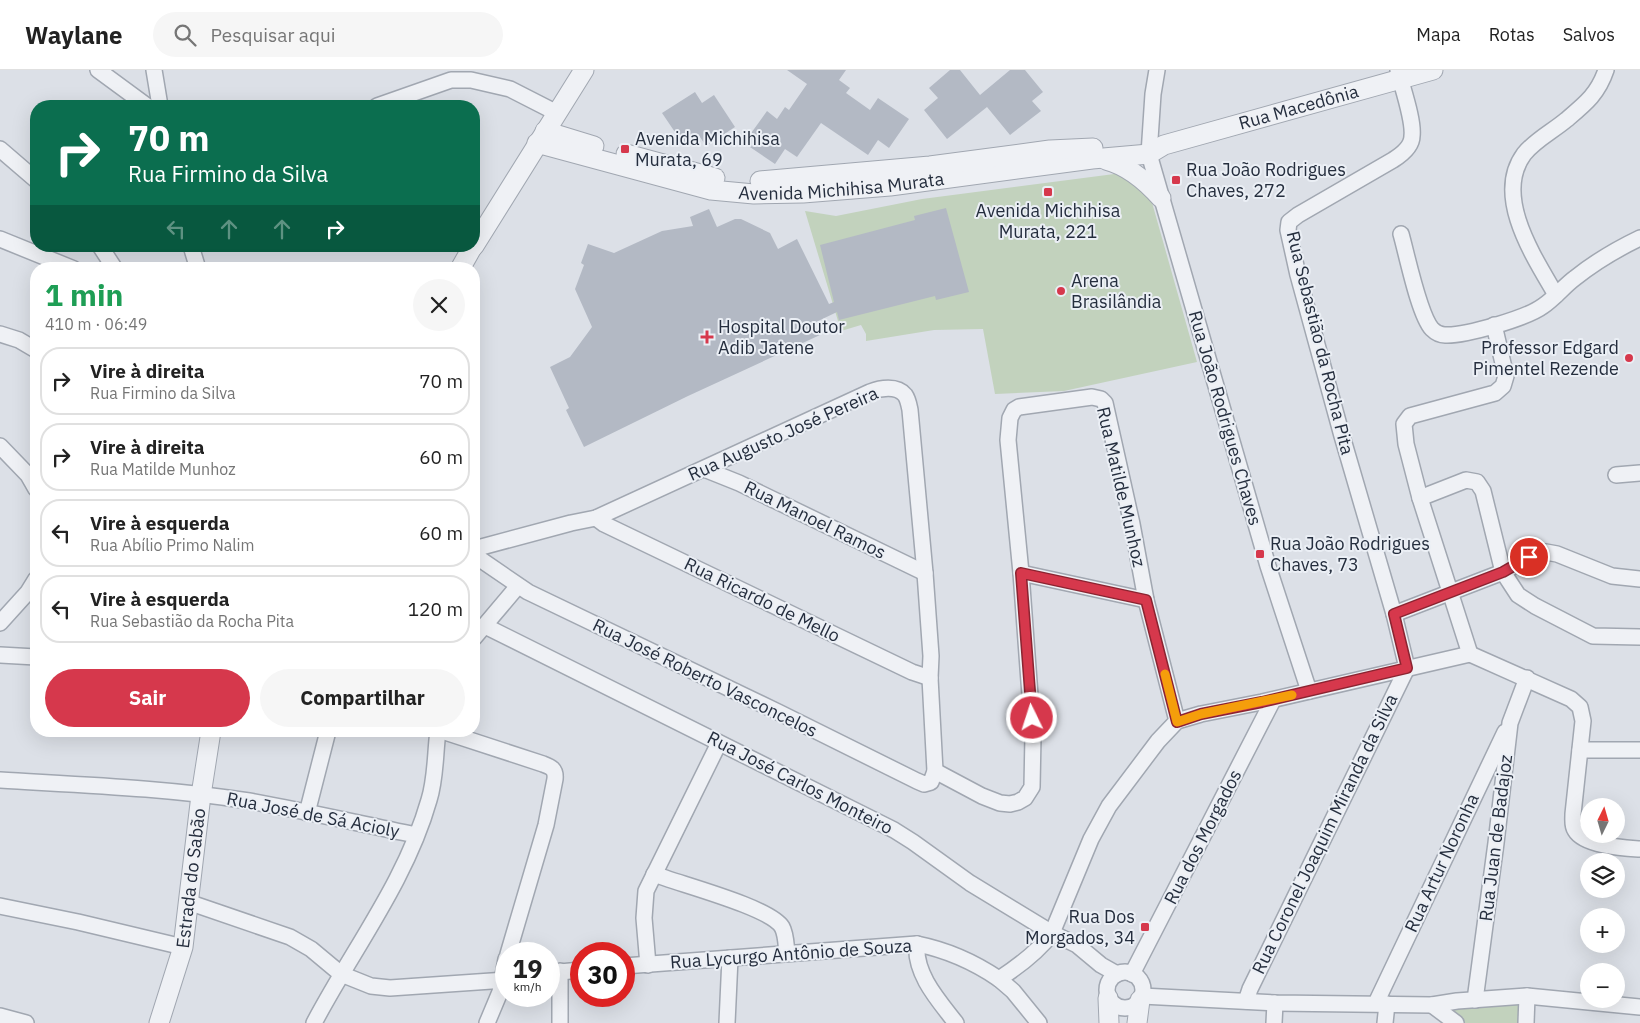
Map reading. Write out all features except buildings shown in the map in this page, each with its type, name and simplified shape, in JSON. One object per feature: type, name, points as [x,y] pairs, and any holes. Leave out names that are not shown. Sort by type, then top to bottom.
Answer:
[{"type":"street","points":[[98,70],[139,100]]},
{"type":"street","points":[[154,70],[159,100]]},
{"type":"street","points":[[480,236],[580,78],[593,70]]},
{"type":"street","points":[[1154,148],[1157,70]]},
{"type":"street","name":"Rua Macedônia","points":[[1154,148],[1354,91],[1399,75],[1432,70]]},
{"type":"street","points":[[1556,295],[1528,244],[1516,215],[1513,202],[1513,184],[1517,168],[1525,154],[1587,102],[1597,91],[1606,70]]},
{"type":"street","points":[[392,100],[454,75],[510,89],[560,108],[570,133],[584,142]]},
{"type":"street","name":"Rua Sebastião da Rocha Pita","points":[[1399,75],[1408,106],[1413,136],[1408,148],[1402,155],[1298,215],[1289,222],[1288,230],[1298,275],[1394,614],[1407,668]]},
{"type":"street","name":"Avenida Michihisa Murata","points":[[541,137],[584,142],[709,177],[768,182],[930,166],[1050,150],[1154,148]]},
{"type":"street","name":"Avenida Michihisa Murata","points":[[541,137],[711,190],[754,194],[803,193],[890,186],[1100,159],[1154,148]]},
{"type":"street","name":"Rua João Rodrigues Chaves","points":[[1154,148],[1161,198],[1219,392],[1268,566],[1308,691]]},
{"type":"street","points":[[0,149],[30,175]]},
{"type":"street","points":[[1100,159],[1113,162],[1132,171],[1161,198]]},
{"type":"street","points":[[1401,234],[1422,312],[1432,330],[1443,335],[1494,325],[1529,314],[1543,306],[1574,278],[1600,260],[1640,238]]},
{"type":"street","points":[[0,238],[30,251]]},
{"type":"street","points":[[33,252],[57,262]]},
{"type":"street","points":[[1470,654],[1420,498],[1404,435],[1404,424],[1410,416],[1495,392],[1501,388],[1506,376],[1494,325]]},
{"type":"street","points":[[0,334],[19,340],[30,346]]},
{"type":"street","name":"Rua Augusto José Pereira","points":[[480,547],[530,533],[596,518],[870,392],[886,388],[899,391],[905,395],[910,410],[931,656],[930,678],[935,771]]},
{"type":"street","name":"Rua Matilde Munhoz","points":[[1021,573],[1008,440],[1010,418],[1014,410],[1019,407],[1079,398],[1096,397],[1103,400],[1132,524],[1146,600],[1177,722]]},
{"type":"street","points":[[0,446],[30,478]]},
{"type":"street","name":"Rua Manoel Ramos","points":[[704,469],[739,483],[925,573]]},
{"type":"street","points":[[1616,475],[1640,473]]},
{"type":"street","points":[[1420,498],[1466,480],[1474,480],[1480,484],[1503,572],[1510,585],[1522,599],[1593,636],[1640,637]]},
{"type":"street","name":"Rua Ricardo de Mello","points":[[596,518],[604,524],[912,672],[930,678]]},
{"type":"street","points":[[1394,614],[1503,572],[1529,557],[1546,552],[1557,554],[1612,576],[1640,579]]},
{"type":"street","name":"Rua José Roberto Vasconcelos","points":[[480,558],[518,586],[537,597],[778,712],[917,781],[924,784],[930,783],[935,771]]},
{"type":"street","points":[[935,771],[975,793],[1000,803],[1010,804],[1018,802],[1025,798],[1032,787],[1033,736],[1021,573],[1146,600]]},
{"type":"street","points":[[480,631],[518,586]]},
{"type":"street","points":[[0,624],[30,589]]},
{"type":"street","name":"Rua José Carlos Monteiro","points":[[485,626],[894,830],[970,882],[1052,933],[1077,945],[1101,965],[1116,983]]},
{"type":"street","points":[[0,654],[30,657]]},
{"type":"street","points":[[999,979],[1032,955],[1052,933],[1091,839],[1108,806],[1158,741],[1177,722],[1201,714],[1272,700],[1470,654],[1527,678],[1578,704],[1583,721],[1572,814],[1573,826],[1579,836],[1607,846],[1640,849]]},
{"type":"street","name":"Rua Coronel Joaquim Miranda da Silva","points":[[1246,1001],[1323,836],[1407,668]]},
{"type":"street","name":"Rua Juan de Badajoz","points":[[1475,1000],[1510,723],[1527,678]]},
{"type":"street","name":"Rua dos Morgados","points":[[1116,983],[1272,700]]},
{"type":"street","name":"Rua Artur Noronha","points":[[1385,1023],[1382,1004],[1510,723]]},
{"type":"street","name":"Estrada do Sabão","points":[[159,1023],[183,947],[201,795],[210,737]]},
{"type":"street","points":[[307,813],[326,737]]},
{"type":"street","points":[[314,1023],[341,974],[373,924],[394,884],[416,834],[430,798],[437,737]]},
{"type":"street","points":[[460,737],[543,764],[552,768],[555,772],[546,825],[512,942]]},
{"type":"street","points":[[648,965],[644,927],[646,891],[719,743]]},
{"type":"street","points":[[1580,750],[1640,750]]},
{"type":"street","name":"Rua José de Sá Acioly","points":[[0,780],[201,795],[248,801],[416,834]]},
{"type":"street","points":[[654,874],[746,906],[776,921],[782,928],[787,954]]},
{"type":"street","points":[[188,902],[290,937],[311,949],[341,974],[371,986],[390,988],[495,981]]},
{"type":"street","points":[[0,906],[183,947]]},
{"type":"street","points":[[917,944],[916,956],[929,985],[956,1023]]},
{"type":"street","name":"Rua Lycurgo Antônio de Souza","points":[[635,966],[917,944],[948,952],[967,960],[999,979],[1013,991],[1039,1023]]},
{"type":"street","points":[[727,1023],[730,958]]},
{"type":"street","points":[[1116,983],[1137,977],[1142,994],[1137,1023]]},
{"type":"street","points":[[1116,983],[1115,1006],[1124,1009],[1132,1007],[1142,994]]},
{"type":"street","points":[[1109,1023],[1116,983]]},
{"type":"street","points":[[1142,994],[1159,997],[1275,1003],[1432,1006],[1475,1000],[1528,996],[1640,1006]]},
{"type":"street","points":[[1526,1023],[1528,996]]},
{"type":"street","points":[[1274,1023],[1275,1003]]},
{"type":"street","points":[[487,1023],[495,1004]]},
{"type":"street","points":[[1432,1006],[1456,1023]]},
{"type":"street","points":[[558,1007],[560,1023]]},
{"type":"street","points":[[0,1016],[26,1023]]},
{"type":"green space","points":[[1122,173],[1151,199],[1197,362],[1064,391],[995,394],[983,329],[934,330],[866,341],[866,334],[861,325],[841,331],[805,211],[836,216],[922,199]]},
{"type":"green space","points":[[1527,996],[1525,1023],[1456,1023],[1432,1005]]},
{"type":"slow traffic","points":[[1165,674],[1177,722],[1201,714],[1292,695]]},
{"type":"place","name":"Avenida Michihisa Murata, 69","points":[[625,149]]},
{"type":"place","name":"Rua João Rodrigues Chaves, 272","points":[[1176,180]]},
{"type":"place","name":"Avenida Michihisa Murata, 221","points":[[1048,192]]},
{"type":"place","name":"Arena Brasilândia","points":[[1061,291]]},
{"type":"place","name":"Hospital Doutor Adib Jatene","points":[[707,337]]},
{"type":"place","name":"Professor Edgard Pimentel Rezende","points":[[1629,358]]},
{"type":"place","name":"Rua João Rodrigues Chaves, 73","points":[[1260,554]]},
{"type":"place","name":"Rua Dos Morgados, 34","points":[[1145,927]]},
{"type":"route","points":[[1032,718],[1021,573],[1146,600],[1177,722],[1201,714],[1366,679],[1407,668],[1394,614],[1503,572],[1529,557]]}]
